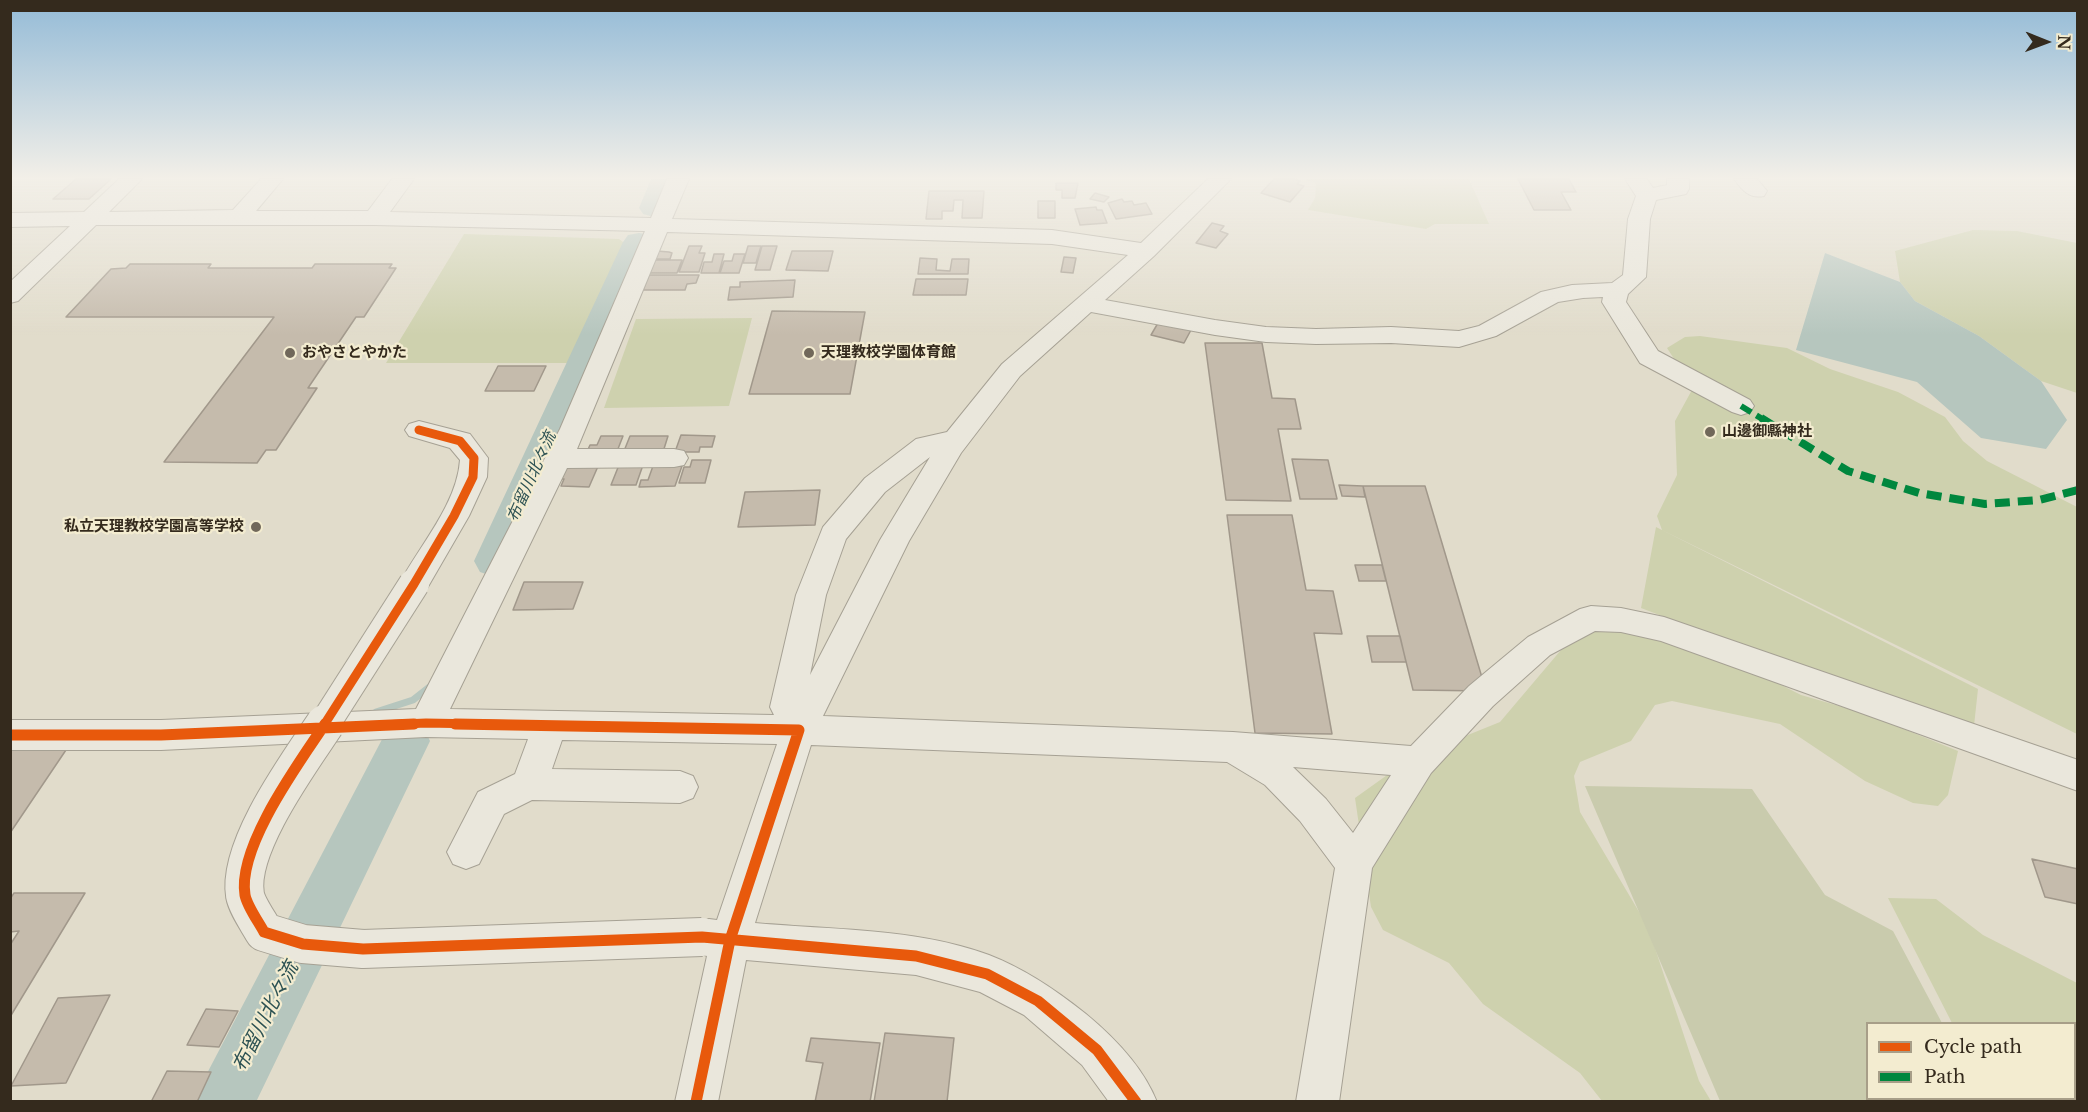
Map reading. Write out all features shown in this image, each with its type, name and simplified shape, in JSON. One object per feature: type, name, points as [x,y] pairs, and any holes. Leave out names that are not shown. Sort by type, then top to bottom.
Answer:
[{"type":"street","points":[[10,296],[78,231]]},
{"type":"street","points":[[426,723],[558,459],[646,231]]},
{"type":"street","points":[[846,231],[1052,237],[1146,252]]},
{"type":"street","points":[[696,1101],[716,939],[799,730],[895,540],[956,439],[1011,370],[1088,304],[1167,231]]},
{"type":"street","points":[[1638,231],[1634,277],[1617,291],[1614,302],[1648,357],[1741,406]]},
{"type":"street","points":[[1088,304],[1214,327],[1291,336],[1394,335],[1460,339],[1484,333],[1511,320],[1530,306],[1575,291],[1591,288],[1617,291]]},
{"type":"street","points":[[419,430],[460,441],[474,458],[473,477],[454,516],[414,584],[277,798],[248,858],[245,895],[264,932],[303,944],[363,949],[716,939],[916,956],[987,974],[1038,1001],[1097,1050],[1136,1101]]},
{"type":"street","points":[[799,730],[787,707],[811,595],[833,535],[875,485],[926,446],[956,439]]},
{"type":"street","points":[[558,459],[674,458]]},
{"type":"street","points":[[1317,1101],[1354,864],[1419,762],[1481,696],[1539,646],[1591,618],[1621,620],[1664,629],[2078,776]]},
{"type":"street","points":[[10,735],[160,735],[426,723],[550,725],[799,730],[1233,747],[1419,762]]},
{"type":"street","points":[[529,784],[550,725]]},
{"type":"street","points":[[1233,747],[1277,774],[1313,810],[1354,864]]},
{"type":"street","points":[[466,852],[491,803],[529,784],[680,788]]},
{"type":"green space","points":[[1970,231],[2017,231],[2077,243],[2077,393],[2041,381],[1979,336],[1915,301],[1900,282],[1895,251]]},
{"type":"green space","points":[[464,234],[619,239],[627,245],[578,363],[386,363]]},
{"type":"green space","points":[[752,318],[729,406],[604,408],[636,319]]},
{"type":"green space","points":[[1700,336],[1787,348],[1830,369],[1898,392],[1945,417],[1963,441],[1987,461],[2077,507],[2077,734],[1662,530],[1657,516],[1677,475],[1675,421],[1693,388],[1667,348],[1685,337]]},
{"type":"green space","points":[[1656,527],[1978,689],[1973,735],[1641,608]]},
{"type":"green space","points":[[1619,620],[1718,653],[1801,695],[1867,714],[1958,751],[1948,795],[1938,806],[1913,803],[1865,781],[1780,724],[1672,701],[1655,705],[1631,741],[1580,762],[1574,776],[1580,812],[1648,927],[1699,1081],[1711,1101],[1602,1101],[1580,1073],[1483,1004],[1449,963],[1383,930],[1371,907],[1355,798],[1411,758],[1500,722],[1583,624]]},
{"type":"green space","points":[[1585,786],[1752,789],[1825,895],[1893,931],[1941,1022],[1866,1022],[1866,1100],[1984,1101],[1720,1101]]},
{"type":"green space","points":[[1888,898],[1936,899],[1983,935],[2077,983],[2077,1101],[2001,1100],[2076,1100],[2076,1022],[1951,1022]]},
{"type":"shaded area","points":[[1825,253],[1900,282],[1915,301],[1979,336],[2041,381],[2067,420],[2046,449],[1981,438],[1917,382],[1796,350]]},
{"type":"building","points":[[1206,231],[1220,231],[1228,234],[1216,248],[1196,243]]},
{"type":"building","points":[[689,246],[702,246],[699,253],[705,253],[699,272],[679,272]]},
{"type":"building","points":[[748,246],[761,246],[756,263],[743,263]]},
{"type":"building","points":[[762,246],[777,246],[770,270],[755,270]]},
{"type":"building","points":[[657,251],[672,253],[670,259],[654,259]]},
{"type":"building","points":[[792,251],[833,251],[828,271],[786,270]]},
{"type":"building","points":[[714,254],[724,254],[719,273],[701,273],[704,262],[712,262]]},
{"type":"building","points":[[734,254],[745,254],[739,273],[720,273],[724,261],[732,261]]},
{"type":"building","points":[[1064,257],[1076,258],[1073,273],[1061,272]]},
{"type":"building","points":[[920,258],[937,259],[936,270],[950,271],[952,259],[969,259],[968,274],[918,274]]},
{"type":"building","points":[[653,260],[682,260],[677,273],[648,273]]},
{"type":"building","name":"おやさとやかた","points":[[130,264],[211,264],[208,268],[312,268],[315,264],[392,264],[389,268],[396,268],[364,317],[356,317],[308,388],[317,388],[276,450],[266,450],[257,463],[164,462],[274,317],[66,317],[111,269],[126,268]]},
{"type":"building","points":[[649,275],[699,275],[696,283],[687,284],[685,290],[643,290]]},
{"type":"building","points":[[916,279],[968,279],[966,295],[913,295]]},
{"type":"building","points":[[795,280],[793,297],[728,300],[730,287],[740,287],[740,282]]},
{"type":"building","name":"天理教校学園体育館","points":[[772,311],[865,312],[850,394],[749,394]]},
{"type":"building","points":[[1158,323],[1191,330],[1184,343],[1151,335]]},
{"type":"building","points":[[1205,343],[1262,343],[1272,398],[1295,399],[1301,429],[1278,429],[1291,501],[1226,500]]},
{"type":"building","points":[[498,366],[546,366],[534,391],[485,391]]},
{"type":"building","points":[[681,435],[715,436],[712,447],[700,447],[699,452],[675,452]]},
{"type":"building","points":[[601,436],[623,436],[616,454],[586,454],[590,445],[597,445]]},
{"type":"building","points":[[630,436],[668,436],[663,452],[624,451]]},
{"type":"building","points":[[1292,459],[1328,460],[1337,499],[1300,499]]},
{"type":"building","points":[[692,460],[711,460],[705,483],[679,483],[684,467],[690,467]]},
{"type":"building","points":[[568,464],[599,464],[589,487],[561,486],[564,479],[560,479]]},
{"type":"building","points":[[619,465],[643,465],[636,485],[611,485]]},
{"type":"building","points":[[653,466],[682,466],[675,486],[639,487],[641,480],[648,480]]},
{"type":"building","points":[[1339,485],[1363,486],[1365,497],[1342,496]]},
{"type":"building","points":[[1363,486],[1425,486],[1486,691],[1413,690]]},
{"type":"building","points":[[820,490],[815,525],[738,527],[745,492]]},
{"type":"building","points":[[1227,515],[1292,515],[1306,590],[1333,591],[1342,634],[1314,633],[1332,734],[1255,733]]},
{"type":"building","points":[[1355,565],[1382,565],[1386,581],[1359,581]]},
{"type":"building","points":[[524,582],[583,582],[573,609],[513,610]]},
{"type":"building","points":[[1367,636],[1400,636],[1406,662],[1372,662]]},
{"type":"building","points":[[10,747],[68,747],[10,833]]},
{"type":"building","points":[[2032,859],[2078,869],[2078,904],[2045,897]]},
{"type":"building","points":[[14,893],[85,893],[10,1017],[10,945],[19,931],[10,932],[10,899]]},
{"type":"building","points":[[110,995],[66,1083],[11,1086],[58,998]]},
{"type":"building","points":[[206,1009],[238,1011],[219,1047],[187,1045]]},
{"type":"building","points":[[885,1033],[954,1038],[947,1102],[874,1102]]},
{"type":"building","points":[[811,1038],[880,1043],[870,1102],[815,1102],[823,1063],[806,1061]]},
{"type":"building","points":[[167,1071],[211,1072],[197,1102],[151,1102]]},
{"type":"waterway","name":"布留川北々流","points":[[495,561],[639,242]]},
{"type":"waterway","points":[[376,712],[413,700],[432,685]]},
{"type":"waterway","name":"布留川北々流","points":[[224,1102],[406,741]]},
{"type":"marked path","points":[[1741,406],[1848,471],[1919,493],[1985,504],[2039,500],[2078,490]]},
{"type":"cycle path","points":[[419,430],[460,441],[474,458],[473,477],[454,516],[414,584],[277,798],[248,858],[245,895],[264,932],[303,944],[363,949],[702,937],[916,956],[987,974],[1038,1001],[1097,1050],[1136,1102]]},
{"type":"cycle path","points":[[10,735],[161,735],[426,723],[799,730],[730,940],[696,1102]]},
{"type":"place","name":"おやさとやかた","points":[[290,353]]},
{"type":"place","name":"天理教校学園体育館","points":[[809,353]]},
{"type":"place","name":"山邊御縣神社","points":[[1710,432]]},
{"type":"place","name":"私立天理教校学園高等学校","points":[[256,527]]}]
